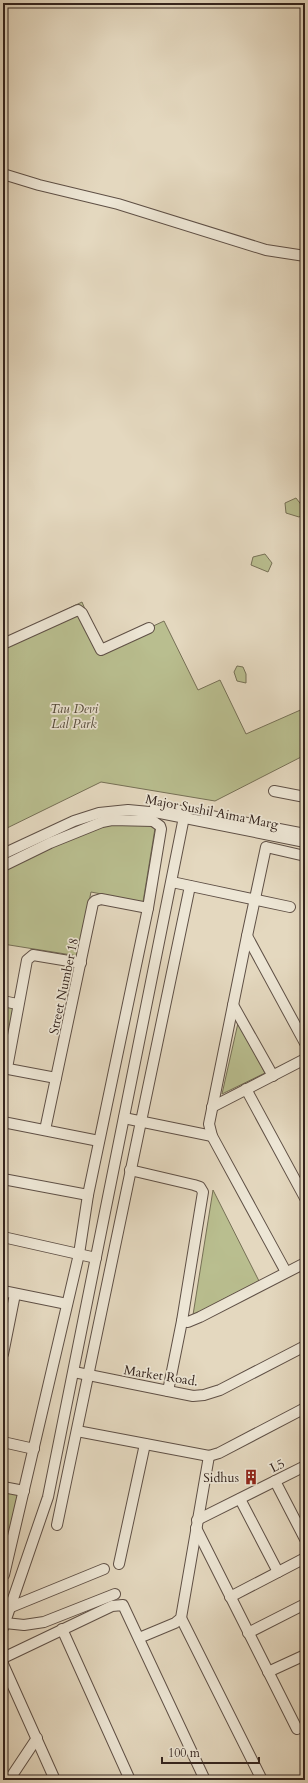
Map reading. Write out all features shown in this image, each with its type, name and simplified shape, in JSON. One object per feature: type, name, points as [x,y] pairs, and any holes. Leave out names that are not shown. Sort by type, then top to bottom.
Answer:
[{"type":"street","points":[[3,174],[38,185],[118,204],[266,250],[305,256]]},
{"type":"street","points":[[3,644],[78,610],[82,613],[101,650],[149,628]]},
{"type":"street","points":[[274,791],[305,797]]},
{"type":"street","name":"Major Sushil Aima Marg","points":[[3,847],[60,821],[107,805],[138,804],[168,808],[184,815],[305,842]]},
{"type":"street","name":"Major Sushil Aima Marg","points":[[3,854],[74,821],[99,813],[112,811],[137,810],[184,815],[305,834]]},
{"type":"street","points":[[115,1594],[44,1622],[4,1626],[48,1497],[172,882],[184,815]]},
{"type":"street","points":[[3,866],[50,843],[102,822],[112,820],[153,821],[161,829],[148,908],[88,1195],[79,1254],[4,1575],[19,1582]]},
{"type":"street","points":[[270,835],[266,847],[247,936],[209,1124],[212,1136],[286,1272]]},
{"type":"street","points":[[266,847],[305,856]]},
{"type":"street","points":[[172,882],[290,907]]},
{"type":"street","points":[[57,1525],[190,886]]},
{"type":"street","name":"Street Number 18","points":[[45,1130],[95,901],[100,899],[148,908]]},
{"type":"street","points":[[247,936],[305,1043]]},
{"type":"street","points":[[56,1078],[5,1068],[27,960],[29,956],[33,955],[81,963]]},
{"type":"street","points":[[3,1001],[18,1004]]},
{"type":"street","points":[[233,1005],[273,1076]]},
{"type":"street","points":[[212,1107],[305,1059]]},
{"type":"street","points":[[246,1089],[305,1198]]},
{"type":"street","points":[[124,1118],[212,1136]]},
{"type":"street","points":[[3,1122],[99,1141]]},
{"type":"street","points":[[130,1170],[194,1185],[200,1187],[203,1192],[182,1321],[168,1391]]},
{"type":"street","points":[[3,1178],[88,1195]]},
{"type":"street","points":[[3,1238],[96,1258]]},
{"type":"street","points":[[182,1321],[193,1320],[305,1263]]},
{"type":"street","points":[[3,1291],[67,1304]]},
{"type":"street","points":[[4,1348],[15,1294]]},
{"type":"street","name":"Market Road.","points":[[74,1372],[193,1396],[212,1393],[305,1346]]},
{"type":"street","points":[[77,1431],[209,1456],[219,1453],[305,1408]]},
{"type":"street","points":[[3,1442],[34,1449]]},
{"type":"street","points":[[119,1564],[145,1444]]},
{"type":"street","points":[[209,1456],[181,1618],[262,1780]]},
{"type":"street","name":"L5","points":[[197,1524],[240,1499],[305,1466]]},
{"type":"street","points":[[275,1481],[305,1539]]},
{"type":"street","points":[[3,1487],[24,1491]]},
{"type":"street","points":[[240,1499],[278,1572]]},
{"type":"street","points":[[197,1524],[230,1597],[297,1729]]},
{"type":"street","points":[[230,1597],[305,1558]]},
{"type":"street","points":[[10,1607],[104,1569]]},
{"type":"street","points":[[55,1780],[3,1665],[62,1629],[119,1604],[123,1605],[125,1608],[205,1780]]},
{"type":"street","points":[[248,1633],[305,1604]]},
{"type":"street","points":[[139,1638],[175,1623],[181,1618]]},
{"type":"street","points":[[62,1629],[130,1780]]},
{"type":"street","points":[[268,1672],[305,1655]]},
{"type":"street","points":[[9,1780],[37,1738]]},
{"type":"green space","points":[[296,498],[303,507],[305,514],[299,517],[286,513],[285,503]]},
{"type":"green space","points":[[265,554],[272,563],[268,572],[251,565],[253,557]]},
{"type":"green space","name":"Tau Devi Lal Park","points":[[82,602],[102,650],[164,621],[198,690],[220,680],[246,734],[305,708],[305,755],[215,801],[101,782],[3,830],[3,640]]},
{"type":"green space","points":[[237,666],[243,667],[246,674],[246,683],[237,681],[234,672]]},
{"type":"green space","points":[[157,816],[143,902],[91,892],[78,956],[3,944],[3,863],[112,820]]},
{"type":"green space","points":[[3,1006],[15,1008],[3,1065]]},
{"type":"green space","points":[[238,1023],[265,1073],[222,1094]]},
{"type":"green space","points":[[213,1190],[259,1281],[193,1315]]},
{"type":"green space","points":[[3,1490],[21,1493],[5,1556],[3,1552]]},
{"type":"place","name":"Sidhus","points":[[251,1477]]}]
